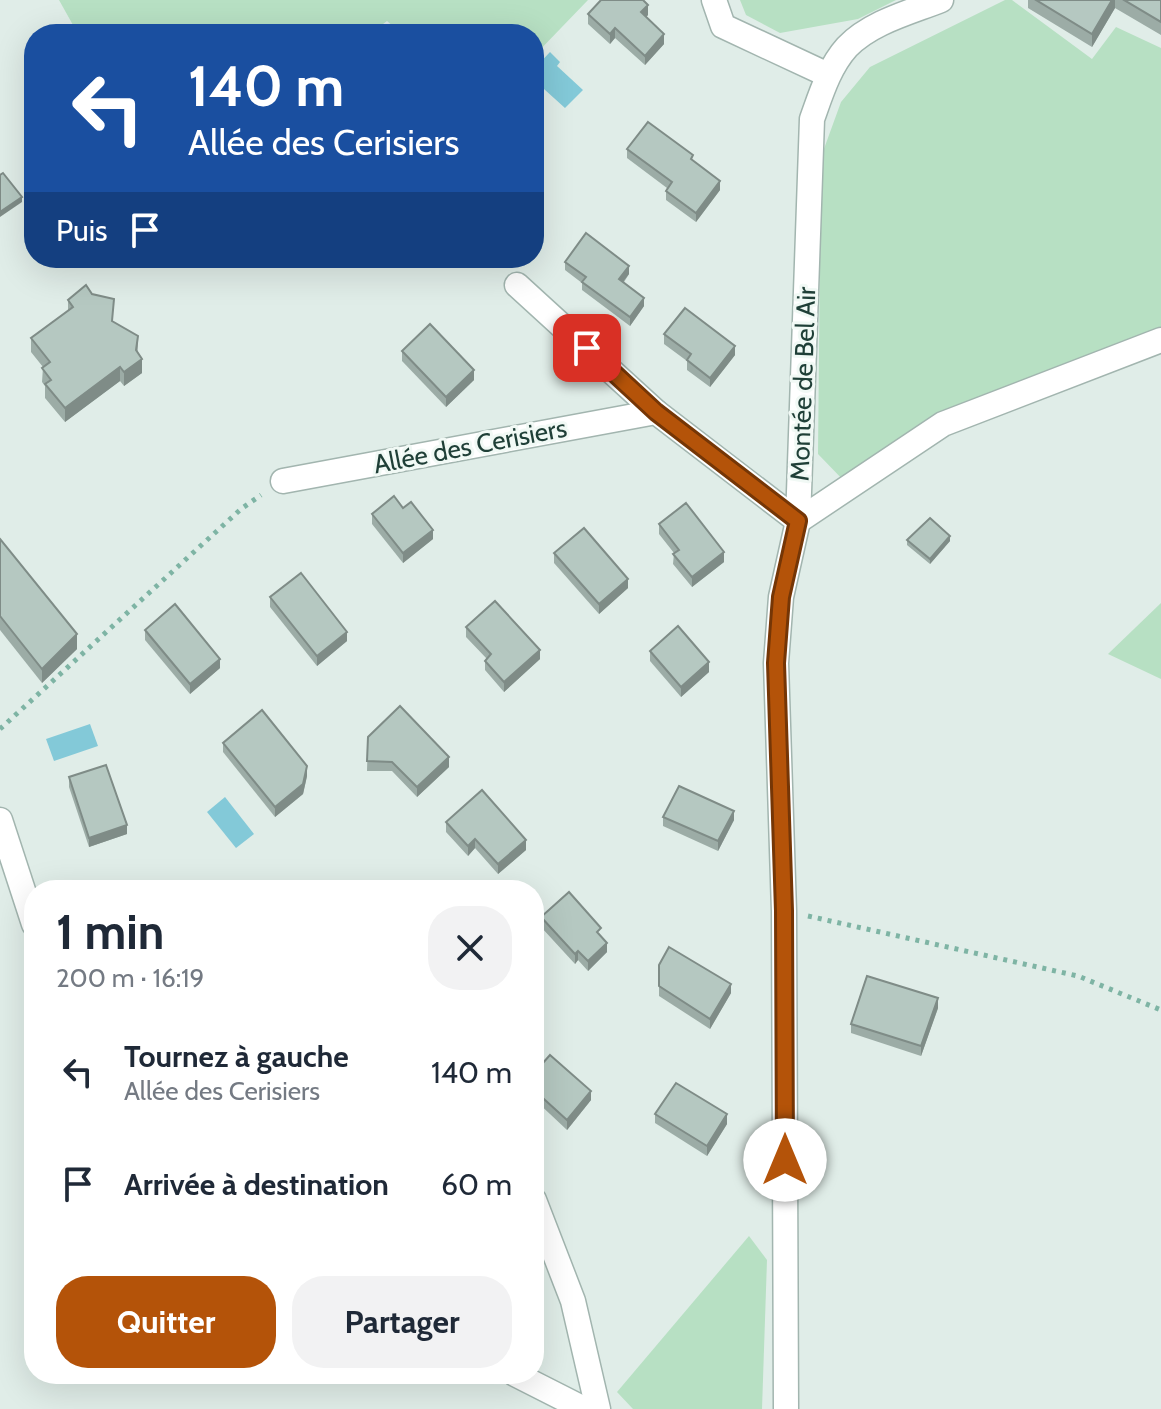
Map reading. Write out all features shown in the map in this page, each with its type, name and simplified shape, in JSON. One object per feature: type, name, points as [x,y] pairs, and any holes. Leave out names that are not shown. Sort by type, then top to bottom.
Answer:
[{"type":"street","points":[[714,0],[723,26],[828,75]]},
{"type":"street","name":"Montée de Bel Air","points":[[786,1409],[784,911],[776,663],[781,597],[798,521],[812,119],[828,75],[848,46],[878,26],[941,0]]},
{"type":"street","points":[[517,285],[656,412],[798,521],[943,424],[1161,340]]},
{"type":"street","name":"Allée des Cerisiers","points":[[283,481],[656,412]]},
{"type":"street","points":[[0,820],[24,893]]},
{"type":"street","points":[[544,1226],[573,1301],[598,1409]]},
{"type":"street","points":[[535,1384],[584,1409]]},
{"type":"path","points":[[0,729],[241,509],[283,481]]},
{"type":"path","points":[[784,911],[1078,976],[1161,1010]]},
{"type":"green space","points":[[59,0],[588,0],[544,46],[544,24],[390,24],[387,21],[383,24],[72,24]]},
{"type":"green space","points":[[740,0],[896,0],[858,19],[780,33],[746,15]]},
{"type":"green space","points":[[1005,0],[1012,0],[1092,59],[1116,27],[1161,48],[1161,329],[846,483],[818,454],[821,157],[841,102],[870,67]]},
{"type":"green space","points":[[1161,603],[1161,679],[1108,654]]},
{"type":"green space","points":[[749,1236],[767,1260],[762,1409],[633,1409],[617,1392]]},
{"type":"water","points":[[550,52],[560,62],[557,66],[583,90],[565,108],[544,89],[544,58]]},
{"type":"water","points":[[90,724],[98,746],[54,761],[46,739]]},
{"type":"water","points":[[225,797],[254,834],[236,848],[207,812]]},
{"type":"building","points":[[601,0],[643,0],[648,5],[641,12],[664,34],[645,56],[615,28],[610,34],[588,14]]},
{"type":"building","points":[[1036,0],[1112,0],[1092,34]]},
{"type":"building","points":[[1124,0],[1161,0],[1161,22]]},
{"type":"building","points":[[648,122],[693,155],[691,159],[720,181],[696,213],[666,191],[672,182],[627,149]]},
{"type":"building","points":[[3,173],[22,197],[0,212],[0,175]]},
{"type":"building","points":[[586,233],[629,266],[619,279],[644,298],[630,317],[582,282],[586,277],[565,262]]},
{"type":"building","points":[[86,285],[92,294],[114,299],[112,321],[138,336],[136,350],[142,359],[124,372],[120,367],[65,408],[45,384],[51,380],[42,368],[50,362],[31,338],[73,307],[68,300]]},
{"type":"building","points":[[685,308],[735,346],[710,378],[687,360],[691,354],[664,334]]},
{"type":"building","points":[[430,324],[474,370],[446,397],[402,351]]},
{"type":"building","points":[[394,496],[403,508],[411,502],[433,530],[403,553],[372,514]]},
{"type":"building","points":[[686,503],[724,552],[692,577],[673,554],[679,550],[659,524]]},
{"type":"building","points":[[930,518],[950,536],[930,559],[907,540]]},
{"type":"building","points":[[584,528],[628,579],[599,604],[554,553]]},
{"type":"building","points":[[0,539],[77,634],[42,669],[0,616]]},
{"type":"building","points":[[301,573],[347,632],[317,656],[270,597]]},
{"type":"building","points":[[495,601],[540,650],[504,682],[485,661],[491,654],[466,627]]},
{"type":"building","points":[[175,604],[220,659],[190,684],[145,630]]},
{"type":"building","points":[[678,626],[709,662],[681,687],[650,651]]},
{"type":"building","points":[[400,706],[449,757],[417,787],[392,762],[367,761],[368,737]]},
{"type":"building","points":[[262,710],[307,766],[303,784],[275,807],[223,743]]},
{"type":"building","points":[[106,765],[127,825],[89,838],[69,777]]},
{"type":"building","points":[[679,786],[734,811],[718,841],[663,817]]},
{"type":"building","points":[[482,790],[526,840],[498,864],[475,839],[468,846],[446,822]]},
{"type":"building","points":[[569,892],[601,928],[597,932],[607,943],[588,961],[578,951],[575,954],[544,920],[544,914]]},
{"type":"building","points":[[669,947],[731,984],[710,1019],[659,986],[659,965]]},
{"type":"building","points":[[867,976],[938,998],[921,1046],[851,1024]]},
{"type":"building","points":[[550,1055],[591,1091],[567,1120],[544,1099],[544,1062]]},
{"type":"building","points":[[676,1083],[727,1114],[707,1146],[655,1114]]},
{"type":"route","points":[[587,348],[656,412],[798,521],[781,597],[776,663],[784,911],[785,1160]]}]
